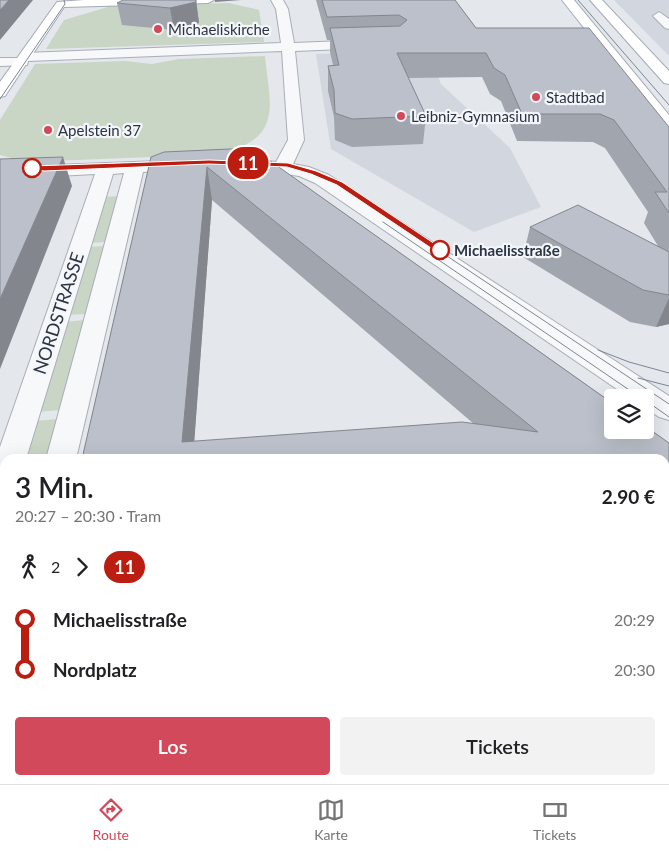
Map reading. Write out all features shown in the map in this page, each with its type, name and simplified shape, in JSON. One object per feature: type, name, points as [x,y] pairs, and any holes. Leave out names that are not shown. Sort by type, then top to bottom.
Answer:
[{"type":"main road","points":[[0,93],[61,2],[208,0]]},
{"type":"main road","points":[[568,0],[669,124]]},
{"type":"main road","points":[[596,0],[669,80]]},
{"type":"street","points":[[280,5],[288,48],[296,140],[283,167]]},
{"type":"street","points":[[659,16],[669,24]]},
{"type":"street","points":[[0,62],[24,59],[379,43]]},
{"type":"street","points":[[221,164],[250,163],[283,167],[314,175],[335,187],[669,410]]},
{"type":"street","points":[[0,173],[202,165]]},
{"type":"street","name":"NORDSTRASSE","points":[[61,454],[136,167]]},
{"type":"street","name":"NORDSTRASSE","points":[[13,454],[106,168]]},
{"type":"shaded area","points":[[614,0],[669,0],[669,56],[623,9]]},
{"type":"shaded area","name":"Leibniz-Gymnasium","points":[[429,51],[441,84],[510,148],[541,207],[474,232],[331,149],[316,54]]},
{"type":"green space","points":[[229,3],[259,10],[264,42],[46,49],[64,20],[111,6]]},
{"type":"green space","points":[[265,56],[269,114],[266,125],[260,134],[243,146],[201,155],[27,162],[0,155],[0,120],[35,64],[125,61],[152,64],[179,59]]},
{"type":"green space","points":[[119,196],[107,242],[88,243],[102,197]]},
{"type":"green space","points":[[106,246],[87,314],[66,315],[87,247]]},
{"type":"green space","points":[[85,320],[61,410],[36,412],[64,322]]},
{"type":"green space","points":[[59,419],[50,454],[24,454],[34,421]]},
{"type":"building","points":[[0,0],[9,0],[0,10]]},
{"type":"building","points":[[123,0],[196,0],[196,2],[170,8],[117,3]]},
{"type":"building","points":[[322,0],[455,0],[476,28],[589,28],[669,127],[669,213],[655,192],[667,192],[614,120],[600,114],[522,114],[505,75],[494,68],[486,53],[397,53],[426,116],[352,119],[335,113],[334,90],[328,66],[339,65],[330,28],[400,26],[407,20],[399,15],[327,17]]},
{"type":"building","points":[[252,148],[604,397],[604,439],[654,439],[654,432],[669,443],[669,454],[83,454],[151,157],[164,152]],"holes":[[[207,167],[538,432],[462,422],[182,442]]]},
{"type":"building","points":[[63,157],[0,299],[0,159]]},
{"type":"building","points":[[578,205],[669,252],[669,295],[643,290],[530,227]]},
{"type":"tram line","points":[[0,99],[65,4],[64,0]]},
{"type":"tram line","points":[[578,0],[669,105]]},
{"type":"tram line","name":"11","points":[[32,168],[209,162],[288,165],[314,172],[340,184],[440,250]]},
{"type":"tram line","points":[[262,163],[302,169],[339,184],[669,404]]},
{"type":"tram line","points":[[52,168],[162,164]]},
{"type":"tram line","points":[[383,222],[628,389]]},
{"type":"tram line","points":[[598,350],[629,362],[669,373]]},
{"type":"tram line","points":[[638,378],[669,386]]},
{"type":"tram line","points":[[654,406],[669,417]]},
{"type":"place","name":"Michaeliskirche","points":[[158,29]]},
{"type":"place","name":"Stadtbad","points":[[536,97]]},
{"type":"place","name":"Leibniz-Gymnasium","points":[[401,116]]},
{"type":"place","name":"Apelstein 37","points":[[48,130]]},
{"type":"place","name":"Michaelisstraße","points":[[440,250]]}]
